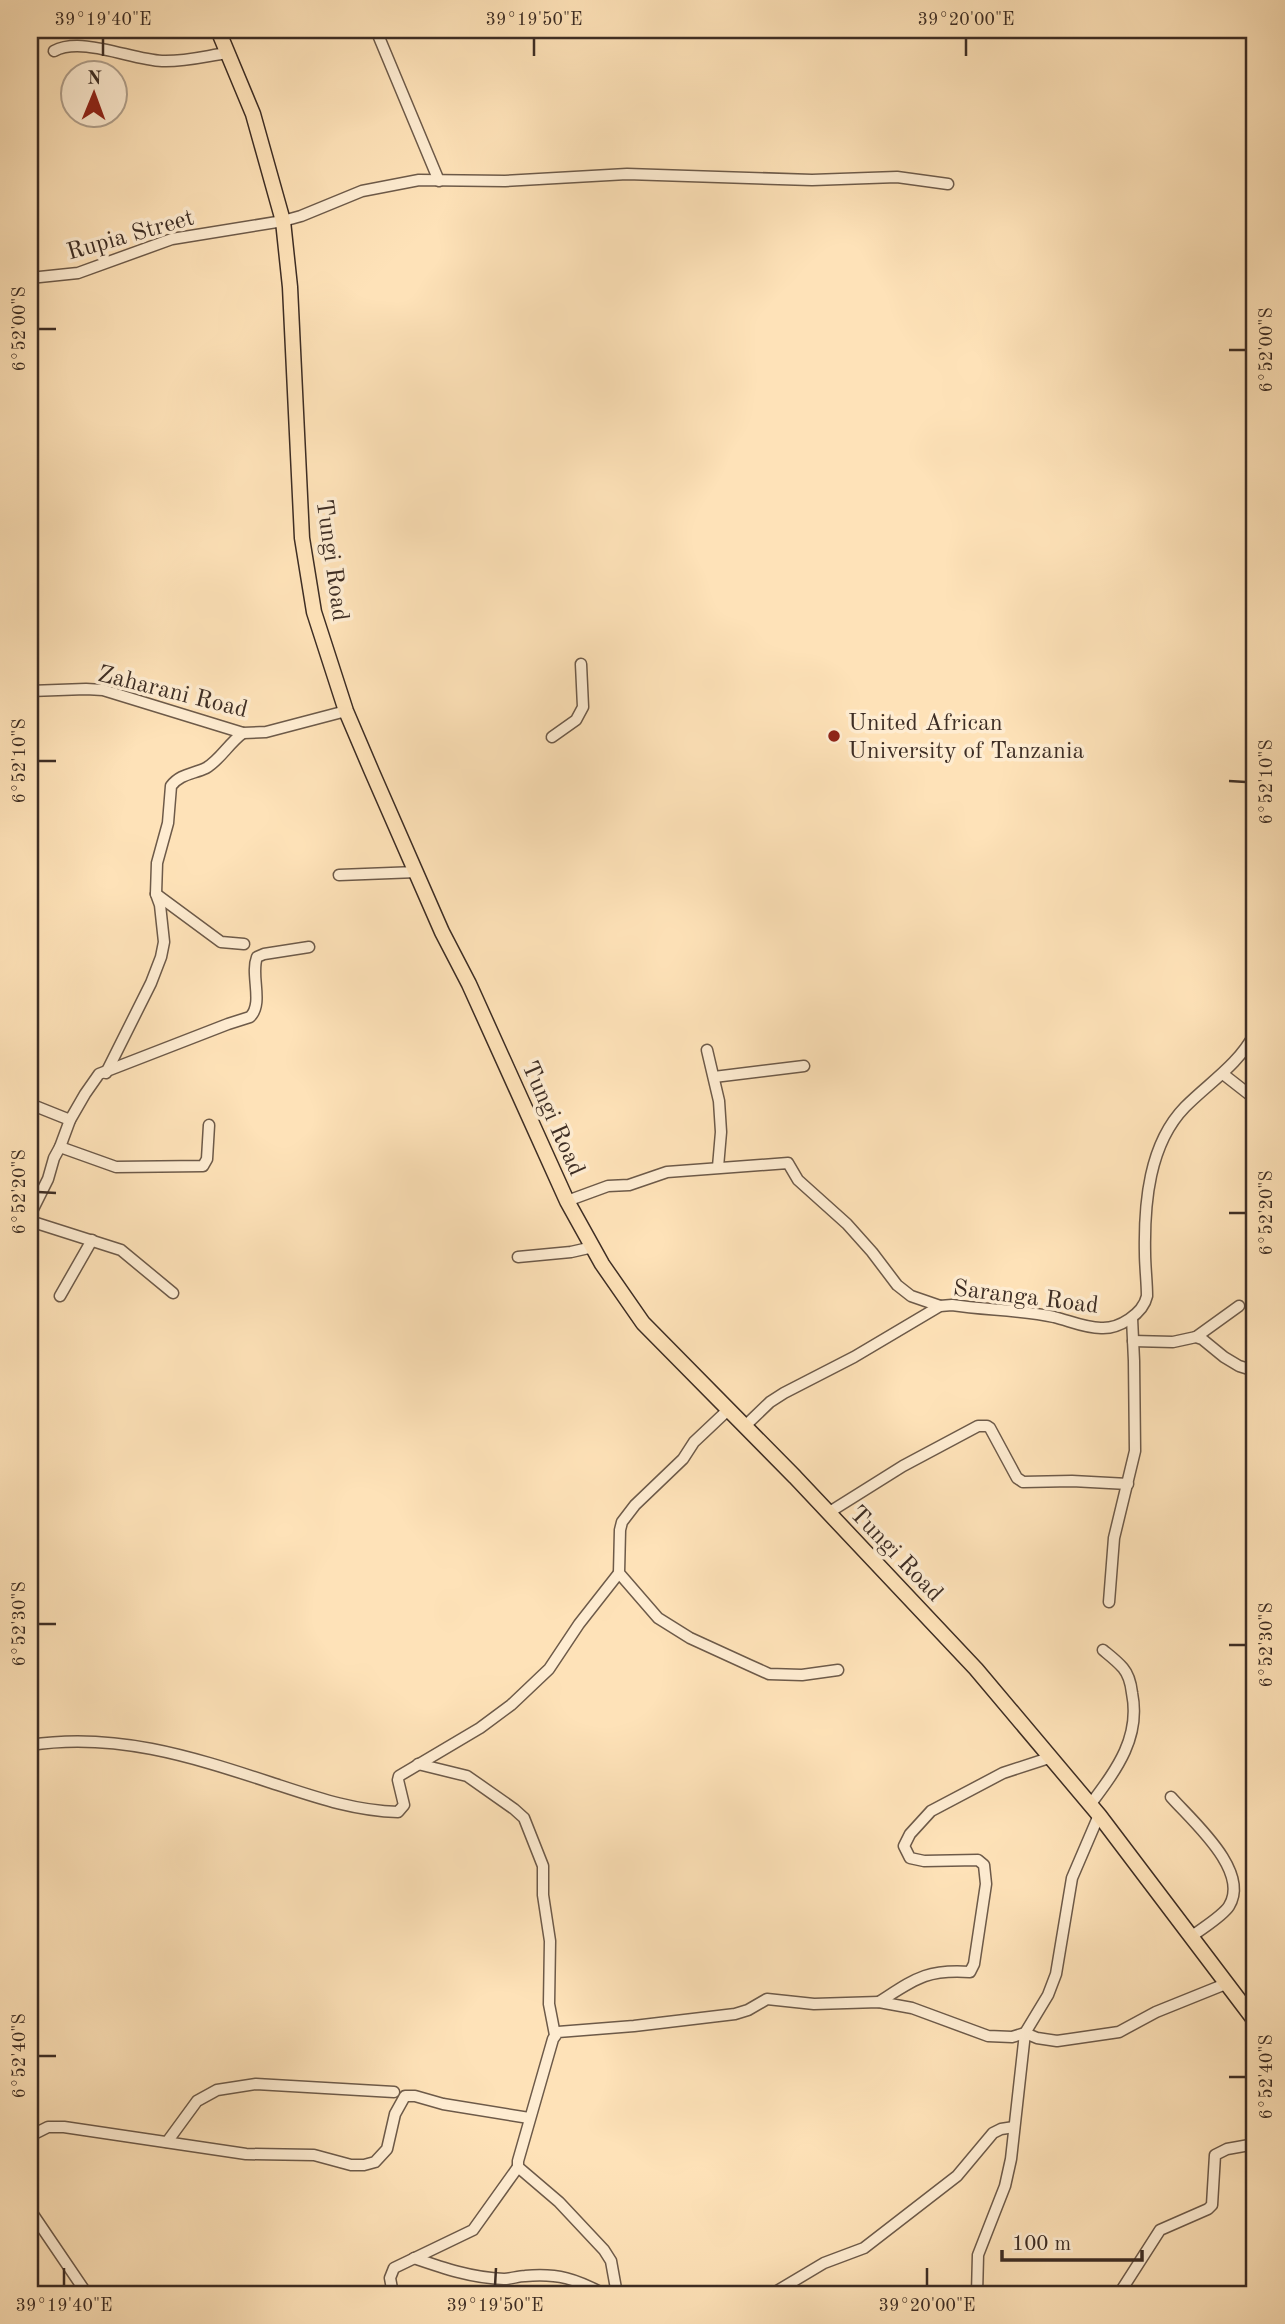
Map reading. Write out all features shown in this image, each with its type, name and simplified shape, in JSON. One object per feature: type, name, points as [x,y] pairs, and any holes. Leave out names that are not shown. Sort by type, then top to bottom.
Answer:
[{"type":"main road","name":"Tungi Road","points":[[218,30],[253,114],[283,220],[290,287],[302,538],[314,612],[346,711],[390,815],[567,1201],[593,1247],[643,1323],[746,1426],[976,1669],[1095,1810],[1255,2021]]},
{"type":"street","points":[[376,30],[439,181]]},
{"type":"street","points":[[54,51],[68,47],[86,48],[166,61],[227,53]]},
{"type":"street","name":"Rupia Street","points":[[30,278],[79,273],[172,239],[301,216],[362,191],[419,180],[505,181],[627,174],[812,180],[897,177],[948,184]]},
{"type":"street","points":[[552,737],[576,720],[583,707],[581,664]]},
{"type":"street","name":"Zaharani Road","points":[[30,691],[103,690],[243,733],[266,732],[346,711]]},
{"type":"street","points":[[106,1073],[162,957],[163,930],[156,894],[158,859],[169,823],[171,786],[182,776],[209,765],[243,733]]},
{"type":"street","points":[[339,874],[417,872]]},
{"type":"street","points":[[156,894],[221,942],[244,944]]},
{"type":"street","points":[[30,1215],[48,1180],[70,1120],[99,1074],[250,1017],[255,1009],[254,965],[257,957],[309,947]]},
{"type":"street","name":"Saranga Road","points":[[746,1426],[784,1393],[940,1306],[952,1305],[1054,1317],[1083,1326],[1102,1328],[1132,1318],[1145,1303],[1147,1296],[1145,1227],[1154,1159],[1171,1125],[1183,1109],[1240,1058],[1254,1037]]},
{"type":"street","points":[[707,1050],[719,1101],[719,1167]]},
{"type":"street","points":[[714,1077],[804,1066]]},
{"type":"street","points":[[1223,1074],[1255,1099]]},
{"type":"street","points":[[30,1104],[70,1120]]},
{"type":"street","points":[[60,1147],[117,1167],[203,1166],[207,1159],[209,1125]]},
{"type":"street","points":[[567,1201],[608,1186],[629,1185],[667,1172],[788,1163],[798,1180],[861,1238],[897,1285],[911,1296],[940,1306]]},
{"type":"street","points":[[30,1221],[121,1250],[173,1293]]},
{"type":"street","points":[[60,1296],[92,1240]]},
{"type":"street","points":[[518,1257],[593,1247]]},
{"type":"street","points":[[1133,1341],[1173,1342],[1196,1337],[1239,1306]]},
{"type":"street","points":[[1109,1602],[1114,1538],[1135,1451],[1132,1318]]},
{"type":"street","points":[[1196,1337],[1239,1366],[1255,1371]]},
{"type":"street","points":[[30,1745],[89,1740],[125,1744],[226,1768],[336,1804],[398,1812],[404,1805],[399,1776],[480,1728],[511,1705],[548,1669],[619,1573],[622,1522],[635,1505],[683,1459],[694,1442],[729,1409]]},
{"type":"street","points":[[828,1513],[903,1466],[983,1426],[990,1428],[1017,1478],[1023,1482],[1128,1483]]},
{"type":"street","points":[[619,1573],[658,1618],[690,1638],[769,1674],[802,1675],[838,1670]]},
{"type":"street","points":[[977,2294],[978,2255],[1005,2186],[1011,2159],[1025,2033],[1048,1995],[1056,1974],[1072,1878],[1095,1810],[1121,1764],[1135,1720],[1129,1679],[1123,1668],[1103,1650]]},
{"type":"street","points":[[879,2002],[917,1978],[944,1970],[971,1972],[974,1964],[986,1884],[984,1865],[978,1860],[924,1861],[910,1858],[904,1846],[910,1834],[931,1811],[1003,1773],[1052,1757]]},
{"type":"street","points":[[418,1764],[467,1776],[514,1809],[524,1818],[543,1866],[542,1895],[550,1941],[549,2004],[555,2035],[529,2118],[517,2161],[518,2167],[559,2202],[604,2250],[611,2261],[617,2294]]},
{"type":"street","points":[[1171,1797],[1207,1834],[1229,1867],[1232,1881],[1233,1896],[1228,1908],[1191,1937]]},
{"type":"street","points":[[555,2035],[562,2031],[735,2014],[767,1999],[814,2004],[879,2002],[912,2008],[988,2036],[1012,2037],[1025,2033],[1057,2041],[1119,2032],[1156,2012],[1228,1983]]},
{"type":"street","points":[[167,2141],[197,2102],[217,2090],[256,2084],[394,2092]]},
{"type":"street","points":[[30,2136],[48,2127],[64,2127],[247,2154],[314,2155],[351,2165],[363,2165],[375,2162],[387,2149],[395,2114],[405,2096],[529,2118]]},
{"type":"street","points":[[772,2294],[824,2263],[864,2248],[957,2176],[993,2133],[1014,2127]]},
{"type":"street","points":[[1119,2294],[1160,2230],[1212,2205],[1215,2155],[1227,2148],[1255,2144]]},
{"type":"street","points":[[393,2294],[390,2277],[394,2268],[473,2230],[518,2167]]},
{"type":"street","points":[[30,2210],[87,2294]]},
{"type":"street","points":[[414,2258],[460,2274],[490,2278],[563,2276],[604,2294]]},
{"type":"street","points":[[702,2294],[708,2294]]},
{"type":"place","name":"United African University of Tanzania","points":[[834,736]]}]
